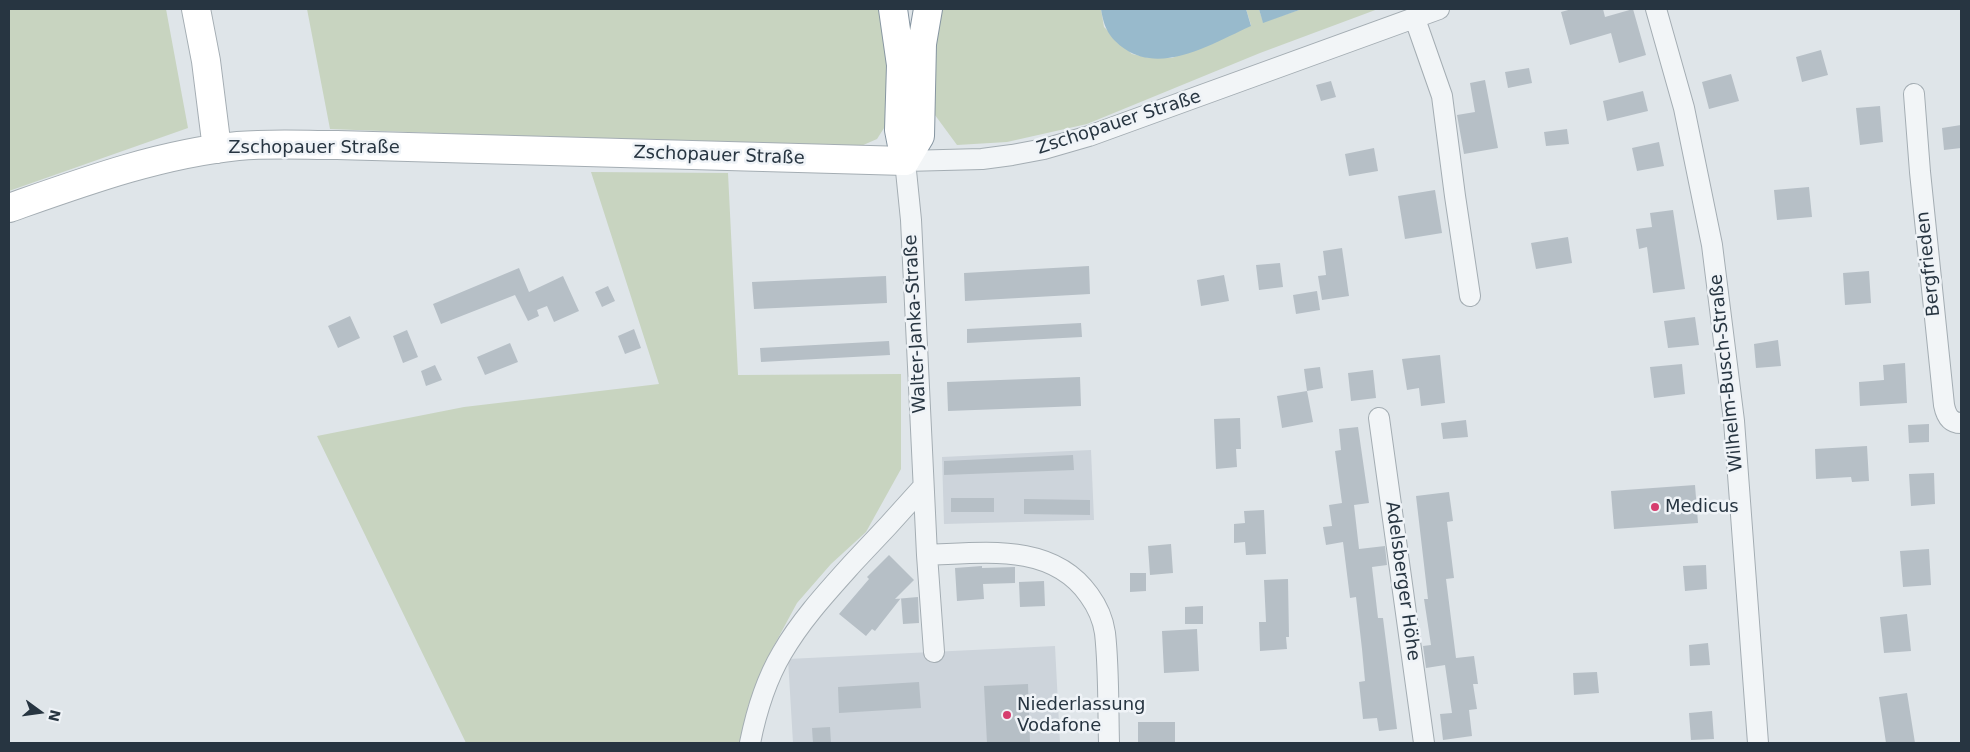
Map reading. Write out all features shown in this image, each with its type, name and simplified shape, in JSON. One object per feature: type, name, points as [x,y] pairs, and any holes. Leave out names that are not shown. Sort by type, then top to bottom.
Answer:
[{"type":"main road","points":[[196,9],[206,60],[217,149]]},
{"type":"main road","points":[[893,9],[901,65],[899,130],[905,161]]},
{"type":"main road","points":[[905,161],[920,136],[922,52],[928,9]]},
{"type":"main road","name":"Zschopauer Straße","points":[[9,208],[85,181],[166,158],[217,149],[272,144],[905,161]]},
{"type":"street","name":"Zschopauer Straße","points":[[905,161],[982,158],[1044,149],[1098,133],[1439,9]]},
{"type":"street","name":"Wilhelm-Busch-Straße","points":[[1656,9],[1684,108],[1712,245],[1734,421],[1758,743]]},
{"type":"street","points":[[1415,18],[1442,96],[1454,196],[1470,296]]},
{"type":"street","name":"Bergfrieden","points":[[1914,94],[1920,172],[1944,405],[1946,415],[1951,421],[1961,423]]},
{"type":"street","name":"Walter-Janka-Straße","points":[[905,161],[911,220],[923,487],[934,652]]},
{"type":"street","name":"Adelsberger Höhe","points":[[1379,418],[1424,743]]},
{"type":"street","points":[[750,743],[756,717],[767,686],[780,655],[795,632],[825,594],[923,487]]},
{"type":"street","points":[[927,555],[1018,554],[1047,562],[1067,573],[1083,586],[1099,611],[1105,631],[1109,743]]},
{"type":"shaded area","points":[[1091,450],[1094,520],[944,524],[942,457]]},
{"type":"shaded area","points":[[1055,646],[1060,743],[793,743],[788,659]]},
{"type":"green space","points":[[9,9],[166,9],[188,128],[9,191]]},
{"type":"green space","points":[[307,9],[879,9],[888,59],[886,125],[877,139],[861,146],[589,139],[330,129]]},
{"type":"green space","points":[[940,9],[1101,9],[1104,27],[1132,54],[1150,58],[1172,58],[1251,25],[1246,9],[1259,9],[1263,22],[1302,9],[1378,9],[1260,53],[1087,124],[1007,142],[957,145],[932,111],[932,65]]},
{"type":"green space","points":[[591,172],[728,173],[738,375],[901,374],[901,469],[866,532],[831,564],[797,603],[770,653],[748,706],[742,743],[466,743],[317,436],[464,407],[659,384]]},
{"type":"water","points":[[1101,9],[1246,9],[1251,26],[1189,53],[1156,59],[1140,56],[1125,49],[1115,41],[1106,27]]},
{"type":"water","points":[[1259,9],[1302,9],[1263,23]]},
{"type":"building","points":[[1572,9],[1603,9],[1605,17],[1633,9],[1646,55],[1619,63],[1611,33],[1570,45],[1561,12]]},
{"type":"building","points":[[1821,50],[1828,75],[1802,82],[1796,57]]},
{"type":"building","points":[[1529,68],[1532,83],[1508,88],[1505,72]]},
{"type":"building","points":[[1731,74],[1739,101],[1709,109],[1702,82]]},
{"type":"building","points":[[1485,80],[1498,148],[1464,154],[1457,115],[1475,112],[1470,83]]},
{"type":"building","points":[[1331,81],[1336,97],[1321,101],[1316,85]]},
{"type":"building","points":[[1643,91],[1648,111],[1607,121],[1603,101]]},
{"type":"building","points":[[1880,106],[1883,142],[1860,145],[1856,108]]},
{"type":"building","points":[[1961,125],[1961,148],[1944,150],[1942,128]]},
{"type":"building","points":[[1567,129],[1569,144],[1546,146],[1544,132]]},
{"type":"building","points":[[1659,142],[1664,166],[1637,171],[1632,148]]},
{"type":"building","points":[[1374,148],[1378,171],[1349,176],[1345,154]]},
{"type":"building","points":[[1809,187],[1812,217],[1777,220],[1774,190]]},
{"type":"building","points":[[1435,190],[1442,233],[1405,239],[1398,196]]},
{"type":"building","points":[[1673,210],[1685,289],[1653,293],[1647,247],[1639,249],[1636,229],[1652,227],[1650,213]]},
{"type":"building","points":[[1568,237],[1572,263],[1536,269],[1531,243]]},
{"type":"building","points":[[1342,248],[1349,296],[1322,300],[1318,276],[1326,275],[1323,251]]},
{"type":"building","points":[[1280,263],[1283,287],[1259,290],[1256,265]]},
{"type":"building","points":[[1089,266],[1090,294],[965,301],[964,273]]},
{"type":"building","points":[[519,268],[529,292],[563,276],[579,311],[554,322],[547,306],[537,310],[539,316],[528,321],[515,295],[441,324],[433,304]]},
{"type":"building","points":[[1869,271],[1871,303],[1845,305],[1843,273]]},
{"type":"building","points":[[1224,275],[1229,301],[1201,306],[1197,280]]},
{"type":"building","points":[[886,276],[887,303],[754,309],[752,282]]},
{"type":"building","points":[[608,286],[615,301],[602,307],[595,292]]},
{"type":"building","points":[[1317,291],[1320,310],[1296,314],[1293,295]]},
{"type":"building","points":[[350,316],[360,338],[338,348],[328,326]]},
{"type":"building","points":[[1695,317],[1699,345],[1668,348],[1664,321]]},
{"type":"building","points":[[1081,323],[1082,337],[967,343],[967,329]]},
{"type":"building","points":[[634,329],[641,348],[625,354],[618,336]]},
{"type":"building","points":[[407,330],[418,357],[403,363],[393,336]]},
{"type":"building","points":[[1778,340],[1781,366],[1756,368],[1754,344]]},
{"type":"building","points":[[889,341],[890,355],[761,362],[760,348]]},
{"type":"building","points":[[510,343],[518,362],[485,375],[477,357]]},
{"type":"building","points":[[1440,355],[1445,403],[1421,406],[1419,388],[1407,390],[1402,359]]},
{"type":"building","points":[[1905,363],[1907,403],[1860,406],[1859,382],[1884,380],[1883,365]]},
{"type":"building","points":[[1682,364],[1685,394],[1654,398],[1650,367]]},
{"type":"building","points":[[435,365],[442,380],[426,386],[421,371]]},
{"type":"building","points":[[1320,367],[1323,388],[1307,391],[1304,369]]},
{"type":"building","points":[[1373,370],[1376,398],[1351,401],[1348,373]]},
{"type":"building","points":[[1080,377],[1081,406],[948,411],[947,382]]},
{"type":"building","points":[[1307,391],[1313,422],[1282,428],[1277,396]]},
{"type":"building","points":[[1240,418],[1241,449],[1236,449],[1237,467],[1216,469],[1214,419]]},
{"type":"building","points":[[1466,420],[1468,437],[1443,439],[1441,423]]},
{"type":"building","points":[[1929,424],[1929,442],[1909,443],[1908,425]]},
{"type":"building","points":[[1358,427],[1369,503],[1354,505],[1359,549],[1385,546],[1387,565],[1372,567],[1378,618],[1383,618],[1397,729],[1379,731],[1377,718],[1363,719],[1359,682],[1365,681],[1362,649],[1356,597],[1350,598],[1343,542],[1326,545],[1323,527],[1332,526],[1329,505],[1342,503],[1335,451],[1341,450],[1339,429]]},
{"type":"building","points":[[1867,446],[1869,481],[1852,482],[1851,477],[1816,479],[1815,449]]},
{"type":"building","points":[[1073,455],[1074,470],[944,475],[944,461]]},
{"type":"building","points":[[1934,473],[1935,504],[1911,506],[1909,474]]},
{"type":"building","name":"Medicus","points":[[1695,485],[1698,523],[1614,529],[1611,491]]},
{"type":"building","points":[[1449,492],[1453,521],[1447,522],[1454,578],[1446,579],[1456,658],[1474,656],[1478,684],[1473,684],[1477,709],[1469,710],[1472,736],[1443,740],[1440,714],[1452,713],[1445,665],[1426,668],[1423,646],[1431,645],[1424,599],[1428,599],[1416,496]]},
{"type":"building","points":[[951,498],[994,498],[994,512],[951,512]]},
{"type":"building","points":[[1024,499],[1090,500],[1090,515],[1024,514]]},
{"type":"building","points":[[1264,510],[1266,554],[1246,555],[1245,542],[1234,543],[1234,524],[1245,523],[1244,511]]},
{"type":"building","points":[[1171,544],[1173,573],[1150,575],[1148,546]]},
{"type":"building","points":[[1929,549],[1931,585],[1903,587],[1900,551]]},
{"type":"building","points":[[889,555],[914,580],[895,599],[901,599],[875,631],[872,629],[866,636],[839,614],[869,579],[867,577]]},
{"type":"building","points":[[1706,565],[1707,589],[1685,591],[1683,566]]},
{"type":"building","points":[[982,566],[982,568],[1015,567],[1015,583],[983,584],[984,599],[957,601],[955,568]]},
{"type":"building","points":[[1130,573],[1146,573],[1146,591],[1130,592]]},
{"type":"building","points":[[1288,579],[1289,637],[1286,637],[1287,649],[1260,651],[1259,622],[1266,622],[1264,580]]},
{"type":"building","points":[[1044,581],[1045,606],[1020,607],[1019,582]]},
{"type":"building","points":[[918,597],[919,623],[903,624],[901,598]]},
{"type":"building","points":[[1203,606],[1203,624],[1185,624],[1185,607]]},
{"type":"building","points":[[1907,614],[1911,651],[1884,653],[1880,617]]},
{"type":"building","points":[[1197,629],[1199,671],[1164,673],[1162,631]]},
{"type":"building","points":[[1708,643],[1710,665],[1690,666],[1689,645]]},
{"type":"building","points":[[1597,672],[1599,693],[1574,695],[1573,673]]},
{"type":"building","points":[[919,682],[921,708],[839,713],[838,687]]},
{"type":"building","name":"Niederlassung Vodafone","points":[[1028,684],[1030,743],[987,743],[984,686]]},
{"type":"building","points":[[1907,693],[1915,743],[1886,743],[1879,697]]},
{"type":"building","points":[[1712,711],[1714,739],[1691,740],[1689,713]]},
{"type":"building","points":[[1138,722],[1175,722],[1175,743],[1138,743]]},
{"type":"building","points":[[830,727],[831,743],[813,743],[812,728]]},
{"type":"place","name":"Medicus","points":[[1655,507]]},
{"type":"place","name":"Niederlassung Vodafone","points":[[1007,715]]}]
